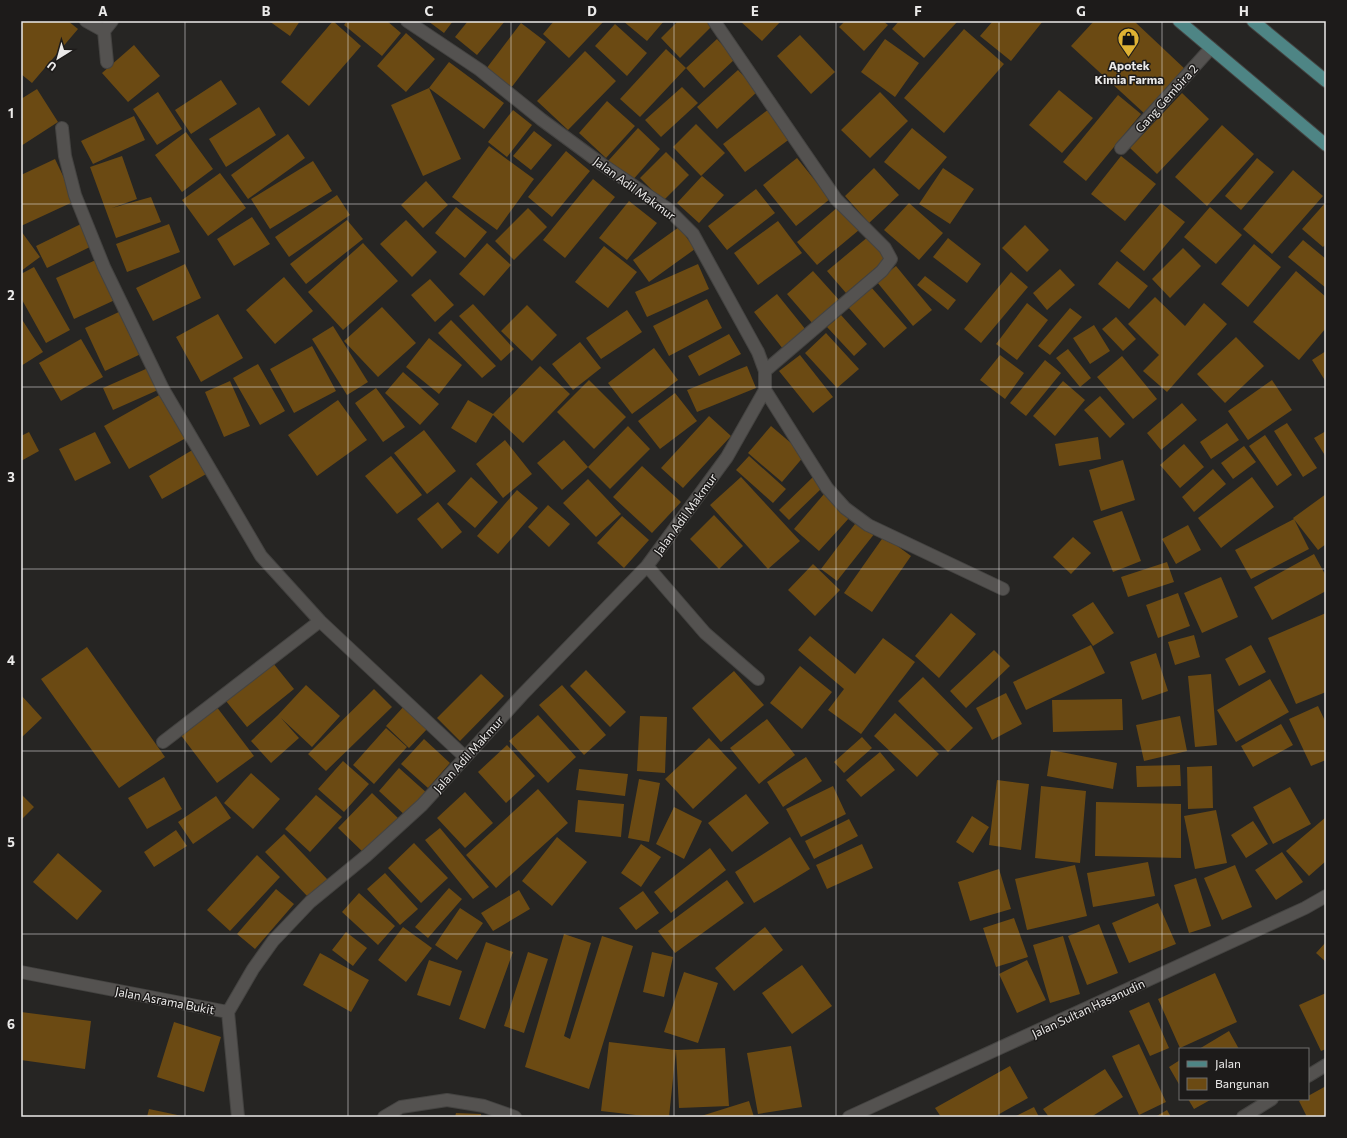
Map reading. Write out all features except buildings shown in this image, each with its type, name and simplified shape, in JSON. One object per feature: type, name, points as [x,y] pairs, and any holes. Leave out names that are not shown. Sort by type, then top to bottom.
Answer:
[{"type":"main road","points":[[1179,21],[1326,145]]},
{"type":"main road","points":[[1253,21],[1326,81]]},
{"type":"street","points":[[86,21],[104,31]]},
{"type":"street","points":[[107,62],[104,31],[112,21]]},
{"type":"street","name":"Jalan Adil Makmur","points":[[228,1012],[254,969],[274,941],[310,902],[366,856],[422,805],[527,689],[647,566],[727,457],[765,390],[765,371],[758,352],[693,234],[668,209],[603,165],[542,120],[480,70],[407,21]]},
{"type":"street","points":[[714,21],[836,199],[886,248],[891,259],[882,270],[765,371]]},
{"type":"street","name":"Gang Gembira 2","points":[[1121,148],[1211,48]]},
{"type":"street","points":[[62,128],[65,156],[75,195],[104,267],[163,389],[261,556],[320,621],[465,757]]},
{"type":"street","points":[[765,390],[827,488],[845,508],[868,525],[1003,588]]},
{"type":"street","points":[[647,566],[705,633],[758,679]]},
{"type":"street","points":[[164,742],[320,621]]},
{"type":"street","name":"Jalan Sultan Hasanudin","points":[[849,1117],[1306,908],[1326,896]]},
{"type":"street","name":"Jalan Asrama Bukit","points":[[21,972],[228,1012],[238,1117]]},
{"type":"street","points":[[1309,1075],[1326,1065]]},
{"type":"street","points":[[384,1117],[401,1106],[447,1100],[484,1106],[515,1117]]},
{"type":"street","points":[[1243,1117],[1270,1100]]},
{"type":"place","name":"Apotek Kimia Farma","points":[[1129,58]]}]
